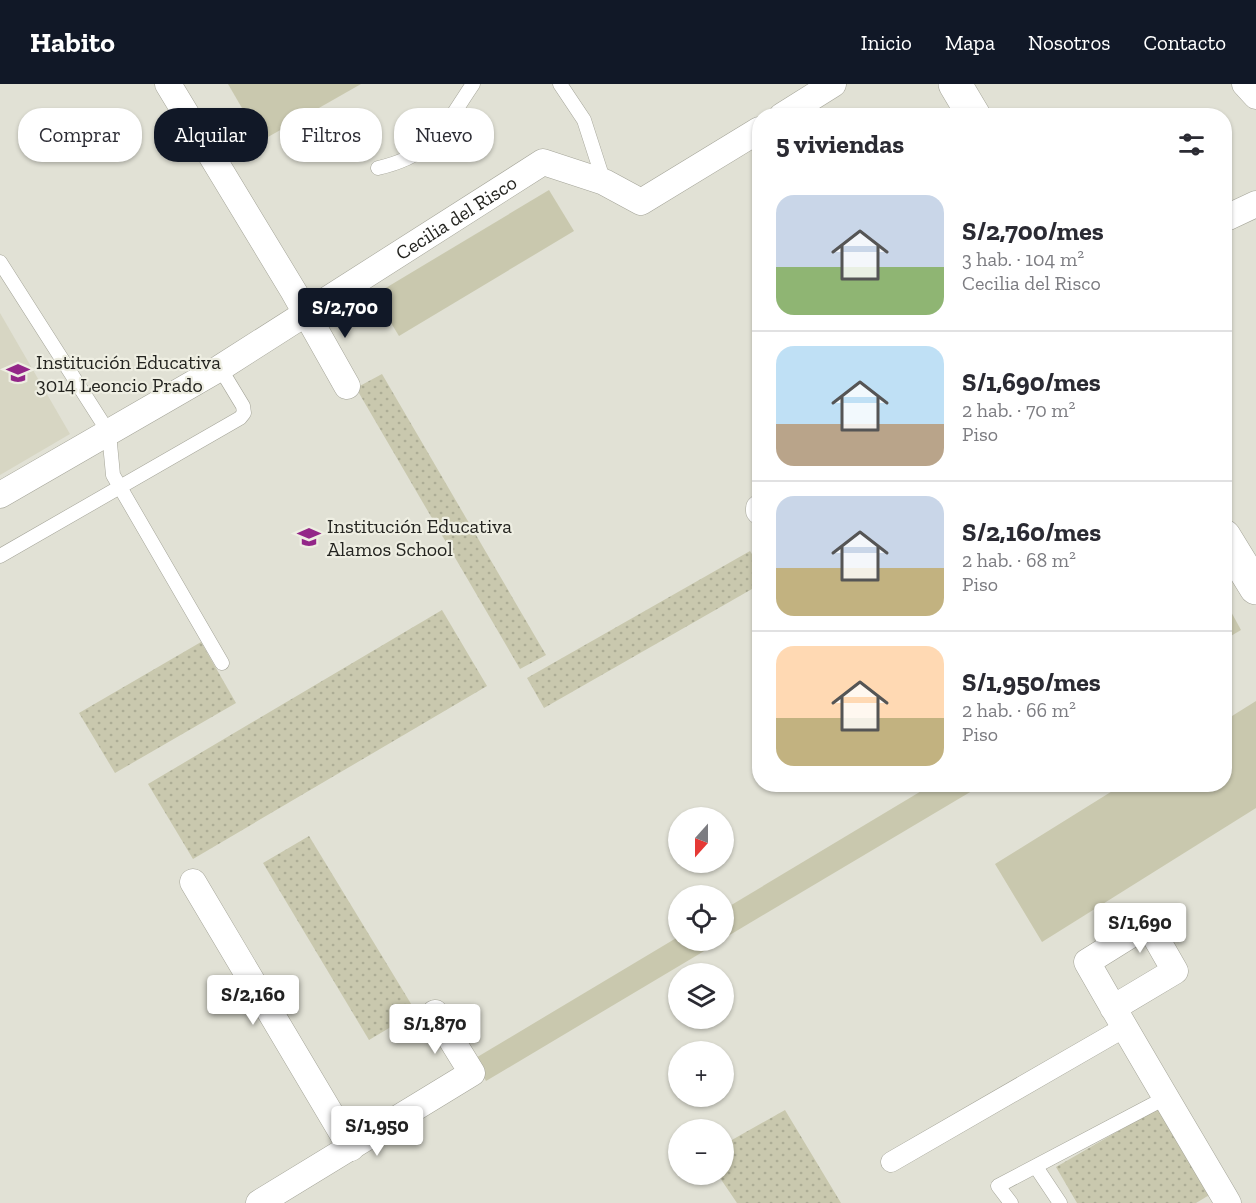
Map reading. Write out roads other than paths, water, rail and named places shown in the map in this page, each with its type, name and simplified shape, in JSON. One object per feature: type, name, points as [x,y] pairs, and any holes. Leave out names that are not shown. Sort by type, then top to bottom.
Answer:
[{"type":"street","points":[[168,84],[306,313],[347,386]]},
{"type":"street","points":[[795,108],[833,84]]},
{"type":"street","points":[[955,84],[969,108]]},
{"type":"street","points":[[1245,84],[1256,96]]},
{"type":"street","points":[[604,182],[641,202],[752,134]]},
{"type":"street","name":"Cecilia del Risco","points":[[0,495],[220,368],[543,162],[604,182]]},
{"type":"street","points":[[1232,215],[1256,204]]},
{"type":"street","points":[[1232,549],[1256,588]]},
{"type":"street","points":[[193,882],[351,1148]]},
{"type":"street","points":[[259,1203],[472,1073],[435,1013]]},
{"type":"street","points":[[891,1162],[1119,1017],[1228,1203]]},
{"type":"lane","points":[[378,168],[398,164],[421,152],[441,133],[473,84]]},
{"type":"lane","points":[[560,84],[584,120],[604,182]]},
{"type":"lane","points":[[0,262],[109,433],[113,475],[222,663]]},
{"type":"lane","points":[[0,556],[240,418],[244,413],[243,406],[220,368]]},
{"type":"lane","points":[[1011,1203],[998,1186],[1165,1098]]},
{"type":"lane","points":[[1035,1167],[1060,1203]]},
{"type":"place","name":"Institución Educativa 3014 Leoncio Prado","points":[[18,373]]},
{"type":"place","name":"Institución Educativa Alamos School","points":[[309,537]]}]
